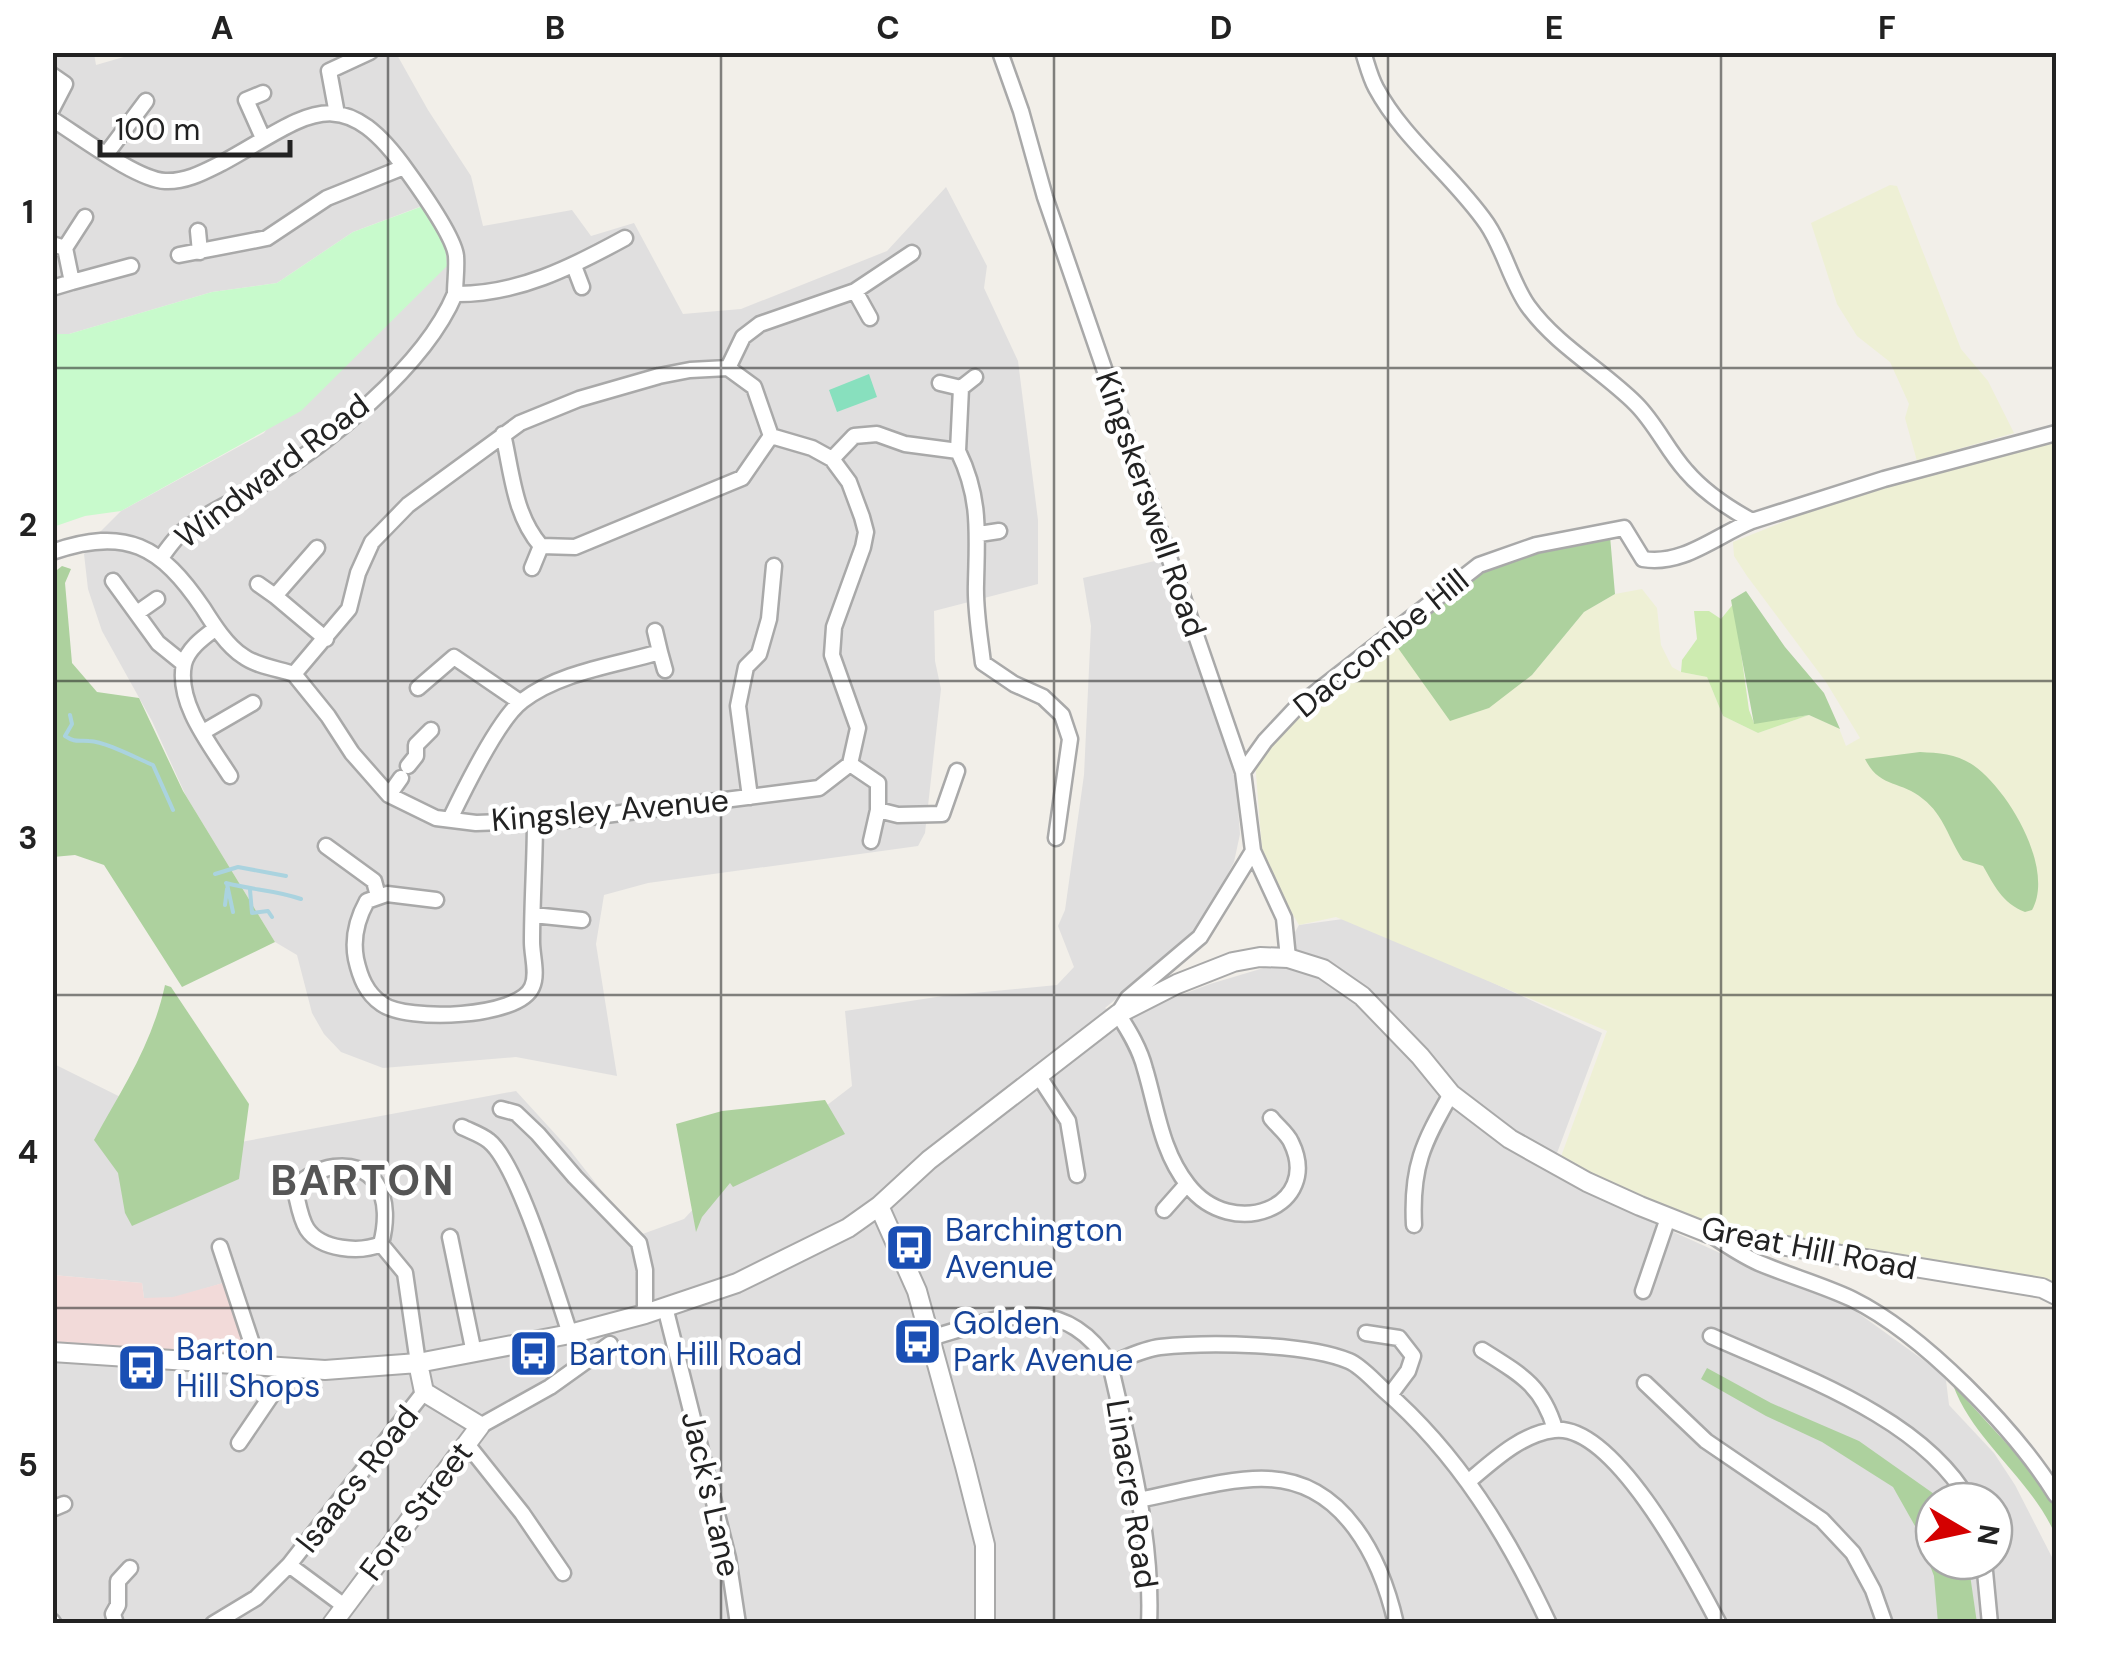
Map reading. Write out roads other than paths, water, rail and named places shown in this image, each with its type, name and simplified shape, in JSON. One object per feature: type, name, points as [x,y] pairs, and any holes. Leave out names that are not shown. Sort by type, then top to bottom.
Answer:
[{"type":"street","points":[[336,114],[329,71],[370,52]]},
{"type":"street","name":"Kingskerswell Road","points":[[1000,52],[1045,198],[1243,772],[1253,851],[1284,918],[1288,958]]},
{"type":"street","points":[[1363,52],[1375,86],[1395,118],[1446,172],[1489,227],[1526,304],[1545,326],[1657,426],[1684,470],[1718,501],[1752,521],[1884,479],[2056,433]]},
{"type":"street","points":[[52,110],[63,77]]},
{"type":"street","points":[[238,84],[263,138]]},
{"type":"street","points":[[246,100],[264,93]]},
{"type":"street","points":[[108,153],[146,102]]},
{"type":"street","points":[[120,109],[133,119]]},
{"type":"street","points":[[52,119],[138,174],[158,181],[175,181],[204,172],[315,112],[356,120],[376,131],[449,235],[456,253],[455,294],[486,295],[574,266],[624,238]]},
{"type":"street","points":[[179,255],[266,238],[327,198],[404,166]]},
{"type":"street","points":[[72,282],[59,246],[85,217]]},
{"type":"street","points":[[198,231],[200,252]]},
{"type":"street","points":[[728,368],[744,337],[760,324],[854,291],[912,253]]},
{"type":"street","points":[[52,288],[131,266]]},
{"type":"street","points":[[574,266],[582,287]]},
{"type":"street","points":[[854,291],[870,318]]},
{"type":"street","name":"Windward Road","points":[[161,558],[183,530],[260,486],[320,445],[352,417],[420,354],[448,313],[455,294]]},
{"type":"street","points":[[52,552],[83,541],[128,541],[161,558],[182,577],[216,628],[243,656],[294,674],[348,609],[372,542],[408,505],[520,423],[595,394],[690,370],[728,368],[754,387],[771,436]]},
{"type":"street","points":[[974,376],[961,388],[958,450],[969,470],[979,534],[976,586],[984,664],[1043,697],[1062,715],[1070,739],[1056,838]]},
{"type":"street","points":[[940,383],[961,388]]},
{"type":"street","points":[[503,434],[522,518],[541,546]]},
{"type":"street","points":[[832,460],[854,436],[877,434],[904,444],[958,450]]},
{"type":"street","points":[[771,436],[812,448],[832,460],[849,482],[866,532],[834,626],[832,655],[858,728],[850,764],[878,783],[878,810],[871,841]]},
{"type":"street","points":[[541,546],[575,546],[742,478],[771,436]]},
{"type":"street","name":"Daccombe Hill","points":[[1243,772],[1296,708],[1479,565],[1536,546],[1624,528],[1643,558],[1664,560],[1752,521]]},
{"type":"street","points":[[979,534],[999,531]]},
{"type":"street","points":[[532,568],[541,546]]},
{"type":"street","points":[[275,596],[317,548]]},
{"type":"street","points":[[750,797],[738,706],[746,667],[759,654],[769,619],[774,566]]},
{"type":"street","points":[[113,581],[158,644],[184,664]]},
{"type":"street","points":[[258,584],[326,639]]},
{"type":"street","points":[[137,614],[157,600]]},
{"type":"street","points":[[216,628],[197,642],[184,664],[190,707],[230,776]]},
{"type":"street","points":[[655,632],[665,670]]},
{"type":"street","points":[[450,819],[473,771],[520,702],[560,681],[660,652]]},
{"type":"street","points":[[418,688],[454,657],[520,702]]},
{"type":"street","name":"Kingsley Avenue","points":[[294,674],[352,754],[389,795],[436,818],[476,823],[566,820],[819,788],[850,764]]},
{"type":"street","points":[[202,732],[252,703]]},
{"type":"street","points":[[389,795],[416,756],[416,745],[431,730]]},
{"type":"street","points":[[878,810],[898,815],[942,814],[958,771]]},
{"type":"street","points":[[436,900],[378,896],[367,900],[354,947],[360,976],[370,994],[384,1006],[404,1013],[454,1014],[515,1004],[527,996],[534,985],[535,820]]},
{"type":"street","points":[[326,846],[374,881],[378,896]]},
{"type":"street","points":[[1118,1014],[1128,998],[1200,936],[1253,851]]},
{"type":"street","points":[[534,915],[582,920]]},
{"type":"street","points":[[52,1352],[325,1370],[418,1364],[570,1334],[665,1308],[737,1283],[848,1228],[1118,1014],[1176,984],[1233,962],[1260,957],[1288,958]]},
{"type":"street","name":"Great Hill Road","points":[[1288,958],[1323,969],[1362,996],[1451,1094],[1510,1139],[1587,1182],[1668,1218],[1708,1233],[2042,1288],[2056,1295]]},
{"type":"street","points":[[1118,1014],[1145,1068],[1159,1129],[1187,1184],[1214,1207],[1244,1216],[1264,1211],[1284,1199],[1294,1184],[1298,1164],[1290,1140],[1271,1118]]},
{"type":"street","points":[[1038,1075],[1068,1120],[1077,1174]]},
{"type":"street","points":[[1414,1225],[1412,1190],[1423,1143],[1451,1094]]},
{"type":"street","points":[[500,1109],[516,1113],[538,1134],[639,1243],[645,1270],[646,1314]]},
{"type":"street","points":[[462,1126],[492,1142],[512,1179],[543,1250],[570,1334]]},
{"type":"street","points":[[348,1167],[365,1173],[376,1182],[382,1200],[386,1224],[381,1244],[342,1248],[322,1243],[308,1230],[304,1220],[295,1190],[300,1182],[316,1170],[348,1167]]},
{"type":"street","points":[[1164,1210],[1187,1184]]},
{"type":"street","points":[[879,1206],[910,1273],[985,1544],[985,1624]]},
{"type":"street","points":[[1643,1290],[1668,1218]]},
{"type":"street","points":[[1708,1233],[1757,1262],[1841,1294],[1884,1320],[1963,1384],[2035,1460],[2056,1495]]},
{"type":"street","points":[[450,1238],[474,1352]]},
{"type":"street","points":[[381,1244],[405,1273],[418,1364]]},
{"type":"street","points":[[220,1247],[259,1366]]},
{"type":"street","name":"Jack's Lane","points":[[665,1308],[728,1558],[738,1624]]},
{"type":"street","points":[[930,1338],[1018,1314],[1042,1314],[1083,1331],[1110,1364],[1156,1348],[1294,1349],[1351,1361],[1432,1437],[1469,1482],[1497,1525],[1550,1624]]},
{"type":"street","points":[[1366,1333],[1399,1338],[1413,1356],[1390,1395]]},
{"type":"street","points":[[1711,1336],[1814,1383],[1908,1433],[1945,1465],[1956,1481]]},
{"type":"street","name":"Fore Street","points":[[332,1624],[480,1426],[550,1387],[610,1344]]},
{"type":"street","points":[[1482,1350],[1536,1387],[1548,1405],[1555,1429]]},
{"type":"street","name":"Isaacs Road","points":[[418,1364],[424,1392],[480,1426]]},
{"type":"street","name":"Linacre Road","points":[[1110,1364],[1138,1500],[1150,1592],[1149,1624]]},
{"type":"street","points":[[239,1443],[290,1368]]},
{"type":"street","points":[[1645,1384],[1706,1440],[1822,1520],[1853,1553],[1873,1590],[1885,1624]]},
{"type":"street","name":"Isaacs Road","points":[[213,1624],[256,1598],[290,1565],[424,1392]]},
{"type":"street","points":[[1469,1482],[1520,1442],[1555,1429],[1575,1431],[1606,1454],[1635,1485],[1688,1565],[1719,1624]]},
{"type":"street","points":[[467,1444],[564,1573]]},
{"type":"street","points":[[1138,1500],[1264,1478],[1292,1482],[1320,1495],[1343,1511],[1365,1543],[1387,1585],[1396,1624]]},
{"type":"street","name":"Isaacs Road","points":[[290,1565],[343,1605]]},
{"type":"street","points":[[116,1624],[113,1614],[118,1605],[118,1581],[130,1568]]},
{"type":"street","points":[[1986,1581],[1990,1624]]},
{"type":"waterway","points":[[70,715],[72,724],[65,736],[104,744],[153,765],[173,810]]},
{"type":"waterway","points":[[215,874],[238,867],[286,876]]},
{"type":"waterway","points":[[226,883],[301,899]]},
{"type":"waterway","points":[[227,884],[233,912]]},
{"type":"waterway","points":[[225,905],[227,889]]},
{"type":"waterway","points":[[250,890],[252,913],[268,911],[272,917]]},
{"type":"place","name":"Barchington Avenue","points":[[910,1248]]},
{"type":"place","name":"Golden Park Avenue","points":[[918,1341]]},
{"type":"place","name":"Barton Hill Road","points":[[534,1354]]},
{"type":"place","name":"Barton Hill Shops","points":[[141,1367]]},
{"type":"district","name":"BARTON","points":[[363,1180]]}]
